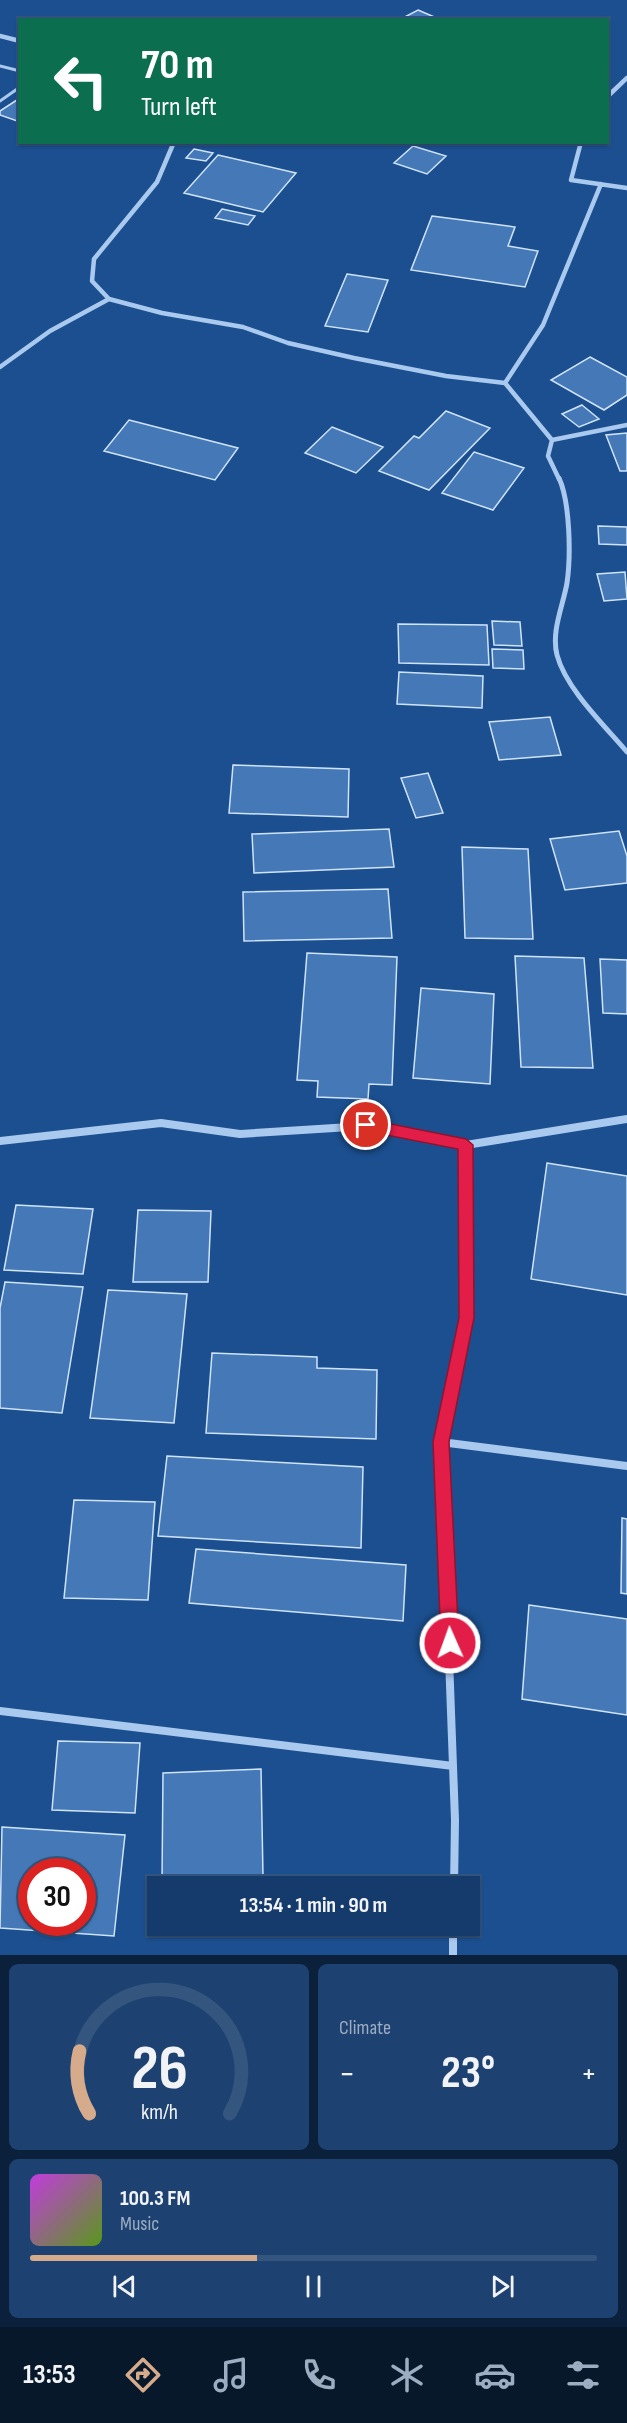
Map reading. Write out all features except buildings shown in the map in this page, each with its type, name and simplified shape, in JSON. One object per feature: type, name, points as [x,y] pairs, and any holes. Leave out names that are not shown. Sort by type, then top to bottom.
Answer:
[{"type":"street","points":[[0,36],[18,40]]},
{"type":"street","points":[[609,95],[627,78]]},
{"type":"street","points":[[173,144],[157,182],[94,259],[92,281],[109,299],[162,313],[243,327],[288,343],[354,358],[446,376],[505,383],[552,440]]},
{"type":"street","points":[[580,144],[571,180],[627,188]]},
{"type":"street","points":[[505,383],[543,325],[601,184]]},
{"type":"street","points":[[0,366],[50,332],[109,299]]},
{"type":"street","points":[[552,440],[627,425]]},
{"type":"street","points":[[552,440],[548,456],[563,487],[568,531],[567,582],[555,635],[557,656],[576,691],[627,752]]},
{"type":"street","points":[[0,1141],[161,1123],[240,1134],[366,1125],[466,1145],[627,1119]]},
{"type":"street","points":[[454,1876],[453,1766],[441,1442],[467,1318],[466,1145]]},
{"type":"street","points":[[441,1442],[627,1466]]},
{"type":"street","points":[[0,1711],[453,1766]]},
{"type":"street","points":[[453,1936],[453,1955]]},
{"type":"lane","points":[[0,66],[18,70]]},
{"type":"lane","points":[[0,101],[18,88]]},
{"type":"route","points":[[366,1125],[466,1145],[467,1318],[441,1442],[450,1643]]}]
